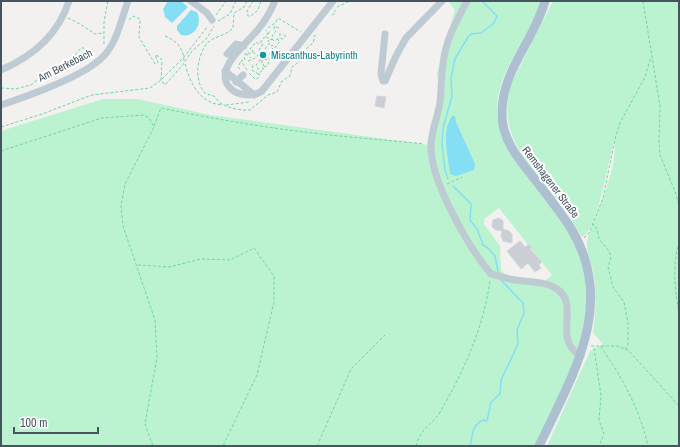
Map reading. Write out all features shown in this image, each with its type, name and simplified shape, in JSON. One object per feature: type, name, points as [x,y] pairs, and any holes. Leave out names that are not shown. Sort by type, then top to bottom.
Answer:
[{"type":"main road","name":"Remshagener Straße","points":[[539,446],[581,356],[585,344],[591,297],[589,278],[579,244],[571,228],[561,214],[516,156],[506,136],[502,118],[504,88],[546,1]]},
{"type":"lane","points":[[1,70],[37,50],[50,38],[64,17],[69,1]]},
{"type":"lane","name":"Am Berkebach","points":[[1,105],[81,72],[100,61],[112,44],[128,1]]},
{"type":"lane","points":[[191,1],[207,13],[212,20]]},
{"type":"lane","points":[[275,1],[260,28],[230,61],[225,71],[226,82],[230,88],[239,94],[254,95],[262,91],[333,1]]},
{"type":"lane","points":[[385,34],[381,74],[383,81],[385,81],[406,38],[442,1]]},
{"type":"lane","points":[[466,1],[454,23],[446,48],[439,110],[431,145],[440,187],[467,237],[491,274],[514,280],[548,284],[558,289],[567,302],[566,339],[573,351],[581,356]]},
{"type":"lane","points":[[226,54],[236,44],[244,46]]},
{"type":"lane","points":[[225,71],[236,82],[254,95]]},
{"type":"lane","points":[[236,82],[246,74]]},
{"type":"path","points":[[103,48],[105,40],[104,22],[108,1]]},
{"type":"path","points":[[1,127],[42,114],[92,95],[150,88],[161,80],[184,57],[226,1]]},
{"type":"path","points":[[127,23],[133,16],[140,19],[139,37],[150,58],[156,64],[158,62],[155,55],[162,60],[161,80],[163,85],[168,84],[192,51],[207,38],[220,19],[230,14],[236,1]]},
{"type":"path","points":[[247,1],[244,7],[234,13],[233,25],[229,32],[207,43],[198,64],[200,82],[205,93],[214,97],[220,103],[239,110],[250,110],[268,96],[277,92],[282,81],[290,76],[292,67],[303,59],[307,48],[313,43],[316,31]]},
{"type":"path","points":[[253,1],[247,12],[248,16],[251,16],[258,10],[261,1]]},
{"type":"path","points":[[329,15],[335,13],[334,8],[350,1]]},
{"type":"path","points":[[643,1],[660,106],[658,142],[660,155],[676,194],[679,206]]},
{"type":"path","points":[[64,17],[80,24],[95,34],[104,33]]},
{"type":"path","points":[[269,40],[263,34],[275,23],[278,18],[302,33]]},
{"type":"path","points":[[272,39],[276,31],[274,29],[275,23]]},
{"type":"path","points":[[263,57],[264,56],[259,50],[263,44],[261,42],[270,31]]},
{"type":"path","points":[[280,33],[280,38]]},
{"type":"path","points":[[269,40],[272,39],[274,41],[280,38],[283,39],[286,35],[283,34]]},
{"type":"path","points":[[165,36],[177,44],[184,57],[184,62],[196,92],[210,101],[225,105],[249,102],[254,95]]},
{"type":"path","points":[[265,49],[269,40]]},
{"type":"path","points":[[271,47],[272,45],[275,48],[280,41],[278,40]]},
{"type":"path","points":[[258,56],[250,49],[256,42],[259,44],[261,42]]},
{"type":"path","points":[[264,65],[266,67],[271,60],[269,59],[271,56],[269,54],[275,51],[268,45]]},
{"type":"path","points":[[1,88],[15,89],[31,84],[49,70],[69,62],[83,48],[86,49],[86,52],[80,58],[81,62],[91,59],[100,61]]},
{"type":"path","points":[[246,54],[247,52],[250,54],[253,51]]},
{"type":"path","points":[[248,61],[261,53]]},
{"type":"path","points":[[246,54],[252,59]]},
{"type":"path","points":[[246,54],[245,60],[241,61],[238,67],[255,79],[257,79],[260,75],[258,74],[260,71],[262,72],[264,69],[262,68],[264,65],[261,63],[262,62]]},
{"type":"path","points":[[579,244],[589,233],[602,198],[620,122],[645,77],[651,57]]},
{"type":"path","points":[[260,71],[256,68],[258,66],[256,65],[260,60],[262,62],[265,58],[268,60],[269,59]]},
{"type":"path","points":[[241,61],[247,64]]},
{"type":"path","points":[[245,64],[246,74]]},
{"type":"path","points":[[253,65],[252,70],[258,74]]},
{"type":"path","points":[[153,446],[145,424],[157,358],[156,326],[123,226],[121,206],[125,184],[154,127],[161,108],[218,120],[320,134],[388,139],[431,145]]},
{"type":"path","points":[[1,151],[102,118],[144,115],[150,118],[154,127]]},
{"type":"path","points":[[440,187],[462,177]]},
{"type":"path","points":[[592,223],[597,229],[599,239],[610,251],[611,257],[608,267],[613,287],[624,302],[628,323],[628,346],[625,349]]},
{"type":"path","points":[[679,242],[675,255],[674,277],[679,314]]},
{"type":"path","points":[[137,265],[169,267],[202,259],[230,260],[254,248],[274,276],[274,302],[257,375],[223,446]]},
{"type":"path","points":[[416,446],[420,433],[439,413],[462,373],[480,327],[491,274]]},
{"type":"path","points":[[317,446],[351,369],[384,335]]},
{"type":"path","points":[[585,344],[594,347],[617,346],[625,349],[641,363],[679,406]]},
{"type":"path","points":[[600,346],[616,367],[627,390],[648,446]]},
{"type":"path","points":[[594,347],[601,396],[599,420],[604,434],[599,446]]},
{"type":"green space","points":[[448,1],[541,1],[529,29],[507,69],[502,83],[498,97],[498,124],[510,154],[555,211],[570,235],[581,263],[586,290],[585,317],[579,343],[559,395],[535,446],[1,446],[1,131],[103,99],[138,99],[210,115],[429,145],[440,94],[437,73],[455,10]],"holes":[[[499,208],[552,275],[544,282],[506,276],[501,270],[500,246],[484,224],[484,219]]]},
{"type":"green space","points":[[553,1],[679,1],[679,446],[547,446],[590,351],[603,344],[593,333],[595,282],[587,242],[610,176],[615,151],[614,140],[598,208],[588,232],[582,237],[565,210],[528,164],[519,150],[512,135],[508,119],[508,101],[512,82]]},
{"type":"water","points":[[168,1],[181,1],[188,7],[172,23],[165,17],[163,9]]},
{"type":"water","points":[[191,10],[197,12],[199,17],[198,25],[190,34],[181,35],[177,30],[177,26]]},
{"type":"water","points":[[452,116],[455,116],[456,122],[475,164],[474,170],[456,176],[450,174],[446,144],[447,129]]},
{"type":"building","points":[[377,96],[386,97],[384,108],[375,106]]},
{"type":"building","points":[[499,218],[503,221],[503,229],[512,234],[512,243],[503,241],[501,236],[502,231],[496,230],[492,227],[493,220]]},
{"type":"building","points":[[520,241],[525,247],[529,244],[532,248],[530,249],[542,262],[539,265],[541,268],[535,272],[528,263],[521,269],[507,251]]},
{"type":"waterway","points":[[448,179],[445,170],[442,144],[443,128],[452,96],[451,78],[455,59],[468,37],[471,34],[481,33],[494,23],[497,16],[482,1]]},
{"type":"waterway","points":[[453,186],[471,204],[470,220],[477,229],[483,245],[495,256],[498,271]]},
{"type":"waterway","points":[[470,446],[474,428],[479,422],[483,420],[487,421],[491,402],[500,394],[501,380],[518,344],[517,330],[524,313],[523,303],[501,280]]},
{"type":"place","name":"Miscanthus-Labyrinth","points":[[263,55]]}]
